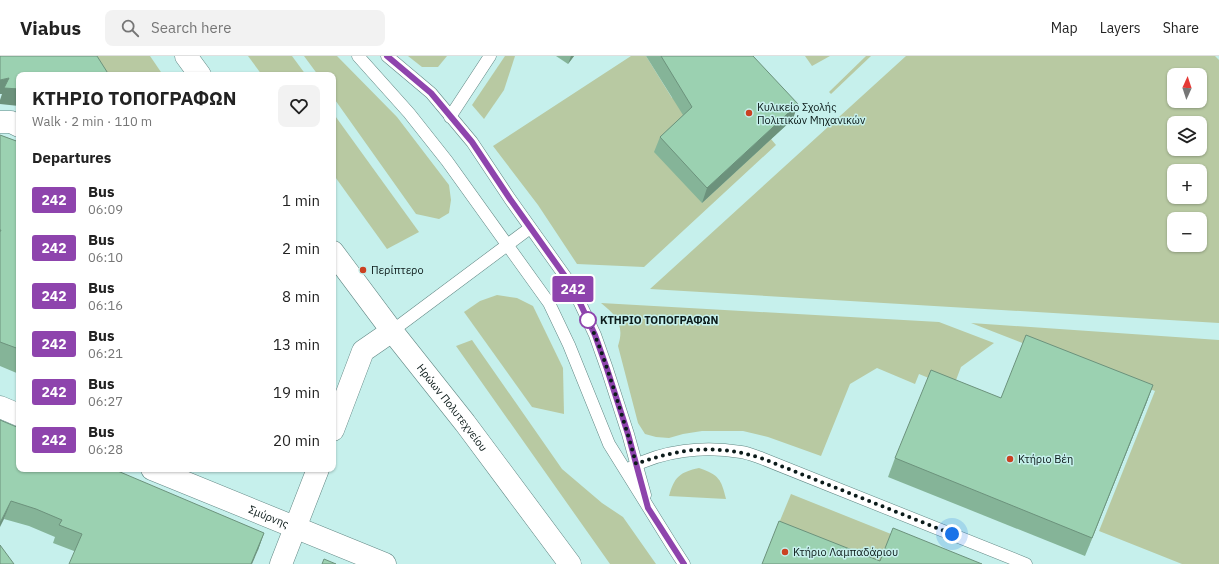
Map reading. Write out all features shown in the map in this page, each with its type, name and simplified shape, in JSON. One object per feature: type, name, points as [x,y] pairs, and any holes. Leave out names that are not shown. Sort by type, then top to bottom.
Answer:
[{"type":"street","points":[[186,56],[198,72]]},
{"type":"street","points":[[0,122],[11,122],[16,124]]},
{"type":"street","name":"Ηρώων Πολυτεχνείου","points":[[336,258],[465,423],[570,564]]},
{"type":"street","points":[[336,422],[364,351],[392,331]]},
{"type":"street","points":[[0,407],[16,413]]},
{"type":"street","name":"Σμύρνης","points":[[159,472],[385,564]]},
{"type":"street","points":[[282,564],[317,472]]},
{"type":"lane","points":[[358,56],[409,113],[447,161],[549,303],[569,346],[609,444],[684,564]]},
{"type":"lane","points":[[387,56],[431,93],[472,142],[530,228],[572,286],[595,335],[626,427],[648,508]]},
{"type":"lane","points":[[450,116],[490,56]]},
{"type":"lane","points":[[392,331],[530,228]]},
{"type":"lane","points":[[625,470],[636,464],[664,456],[697,450],[742,452],[769,461],[1026,564]]},
{"type":"green space","points":[[95,56],[150,56],[161,72],[104,72]]},
{"type":"green space","points":[[248,56],[292,56],[304,72],[260,72]]},
{"type":"green space","points":[[304,56],[337,56],[397,117],[449,185],[451,200],[449,213],[439,219],[416,214],[336,101],[336,72],[316,72]]},
{"type":"green space","points":[[408,56],[447,56],[438,67],[422,67]]},
{"type":"green space","points":[[505,56],[515,56],[504,90],[484,119],[472,105]]},
{"type":"green space","points":[[631,56],[646,56],[672,98],[713,73],[702,203],[771,139],[776,145],[644,267],[577,264],[538,205],[493,146]]},
{"type":"green space","points":[[805,56],[830,56],[812,66]]},
{"type":"green space","points":[[866,56],[871,56],[831,94],[829,92]]},
{"type":"green space","points":[[906,56],[1215,56],[1219,60],[1219,323],[650,289]]},
{"type":"green space","points":[[336,117],[419,232],[387,249],[336,178]]},
{"type":"green space","points":[[497,295],[517,298],[533,306],[563,368],[564,414],[532,407],[464,312],[480,301]]},
{"type":"green space","points":[[601,303],[939,322],[994,343],[961,367],[953,388],[919,374],[915,384],[877,368],[850,384],[821,456],[768,437],[743,431],[702,431],[669,438],[645,434],[638,423],[618,346],[620,339],[620,326],[615,316]]},
{"type":"green space","points":[[971,323],[1219,340],[1219,564],[1182,564],[1099,531],[1155,391],[1040,344],[1025,344]]},
{"type":"green space","points":[[472,340],[562,469],[602,503],[623,517],[656,564],[610,564],[456,346]]},
{"type":"green space","points":[[699,468],[711,473],[721,482],[726,499],[669,496],[673,484],[679,476],[687,471]]},
{"type":"green space","points":[[791,494],[966,564],[879,564],[772,540]]},
{"type":"building","points":[[0,56],[97,56],[107,72],[16,72],[16,89],[4,88],[9,78],[0,80]]},
{"type":"building","points":[[661,56],[753,56],[798,104],[707,188],[660,137],[692,107]]},
{"type":"building","points":[[0,135],[16,141],[16,348],[0,342]]},
{"type":"building","name":"Κτήριο Βέη","points":[[1026,335],[1153,385],[1092,538],[895,458],[931,370],[1001,398]]},
{"type":"building","points":[[0,420],[16,427],[16,472],[120,472],[264,533],[251,564],[69,564],[82,534],[59,525],[62,520],[36,509],[11,501],[0,523]]},
{"type":"building","points":[[779,521],[880,561],[893,528],[982,564],[762,564]]},
{"type":"building","points":[[0,545],[14,564],[0,564]]},
{"type":"building","points":[[324,559],[336,564],[322,564]]},
{"type":"bus line","name":"242","points":[[387,56],[431,93],[472,142],[510,199],[572,286],[595,335],[607,369],[628,434],[648,508],[684,564]]},
{"type":"place","name":"Κυλικείο Σχολής Πολιτικών Μηχανικών","points":[[749,113]]},
{"type":"place","name":"Περίπτερο","points":[[363,270]]},
{"type":"place","name":"ΚΤΗΡΙΟ ΤΟΠΟΓΡΑΦΩΝ","points":[[588,320]]},
{"type":"place","name":"Κτήριο Βέη","points":[[1010,459]]},
{"type":"place","name":"Κτήριο Λαμπαδάριου","points":[[785,552]]},
{"type":"route","points":[[588,320],[607,369],[636,464],[652,458],[685,451],[703,449],[742,452],[761,458],[952,534]]}]
